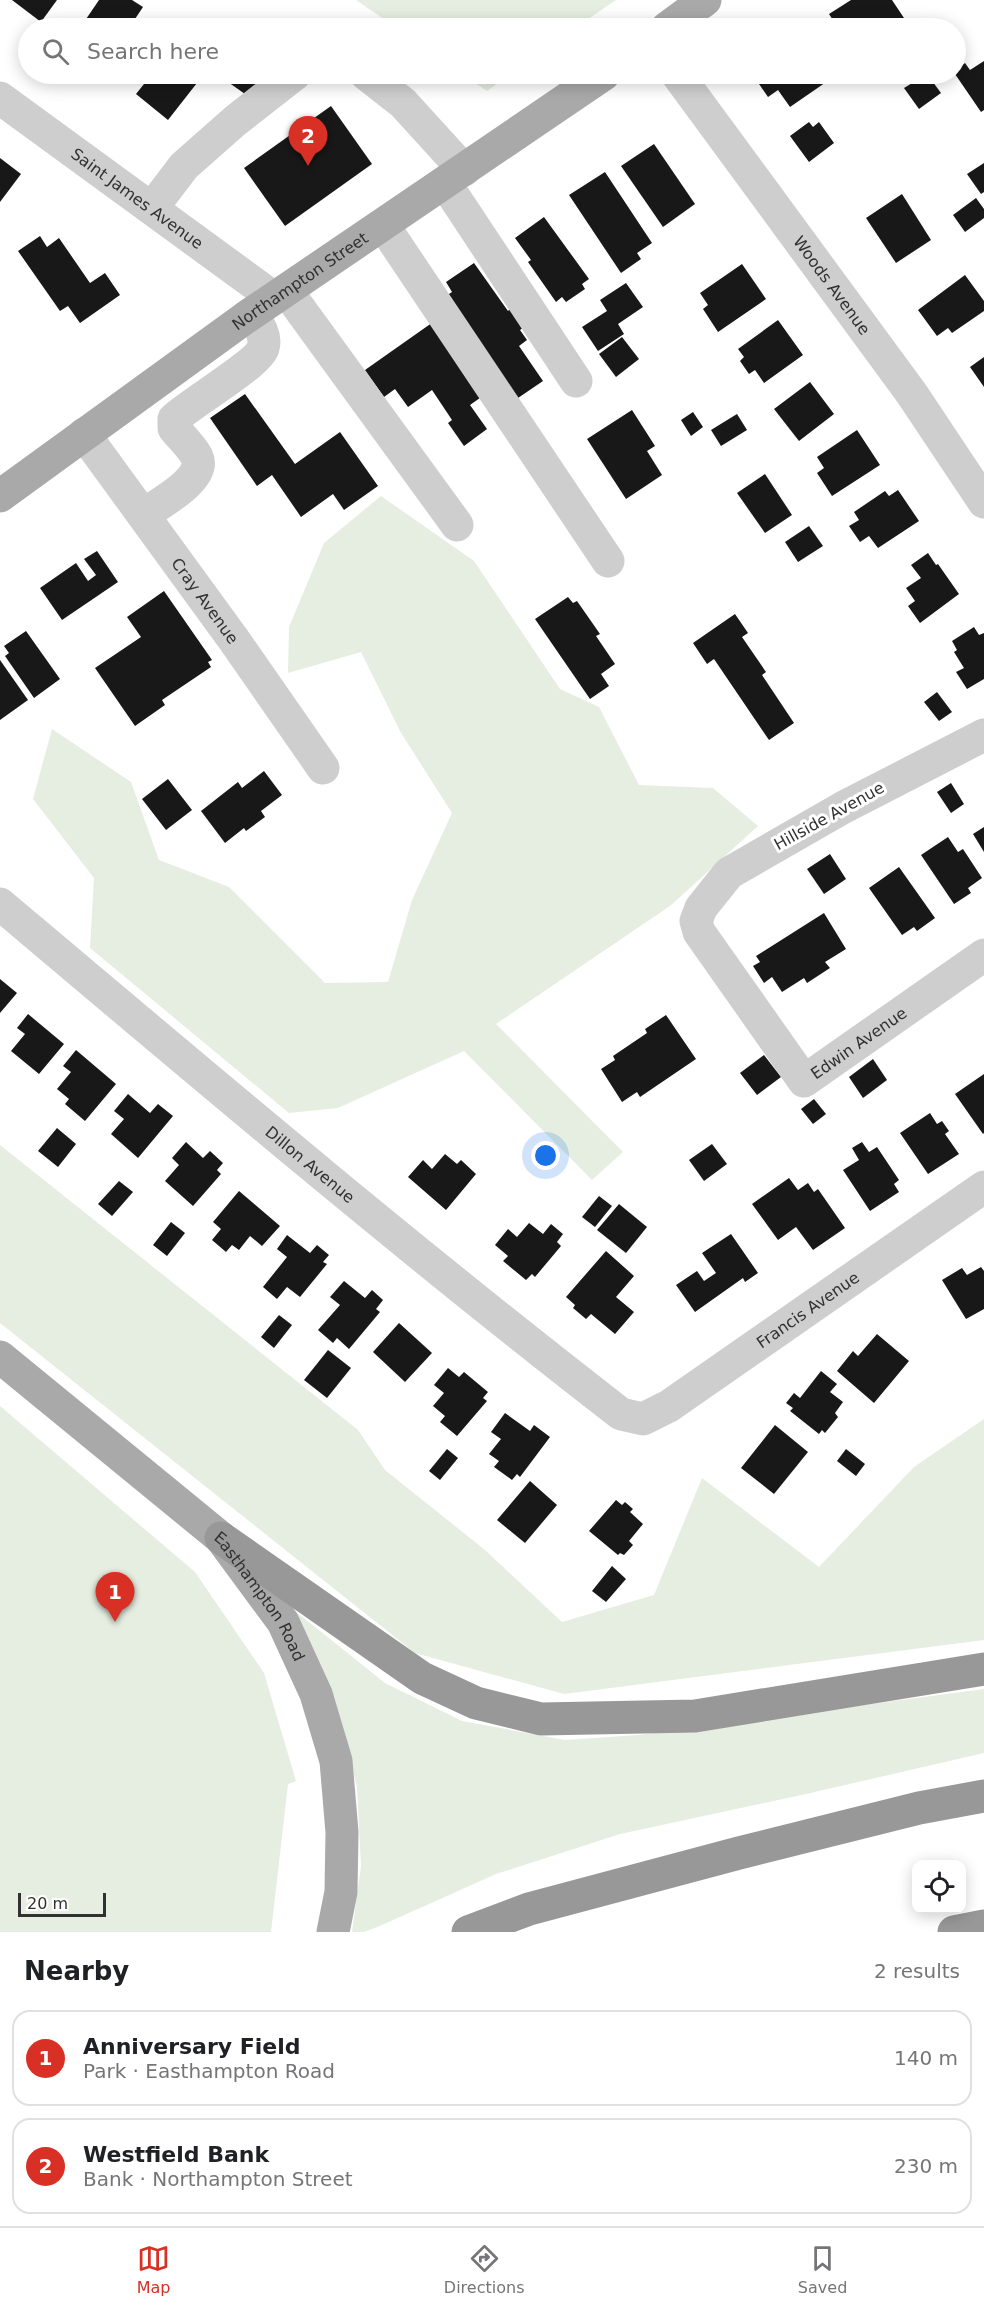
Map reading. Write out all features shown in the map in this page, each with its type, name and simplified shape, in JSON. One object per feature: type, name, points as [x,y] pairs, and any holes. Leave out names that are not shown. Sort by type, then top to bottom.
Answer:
[{"type":"highway","points":[[221,1538],[422,1678],[476,1702],[541,1719],[695,1716],[984,1669]]},
{"type":"highway","points":[[468,1932],[528,1909],[717,1858],[920,1808],[984,1796]]},
{"type":"main road","points":[[681,18],[705,0]]},
{"type":"main road","name":"Northampton Street","points":[[0,496],[270,300],[589,84]]},
{"type":"main road","name":"Easthampton Road","points":[[0,1357],[221,1538],[283,1622],[316,1694],[336,1759],[342,1832],[341,1892],[333,1932]]},
{"type":"street","points":[[152,208],[184,166],[235,121],[282,84]]},
{"type":"street","points":[[379,84],[403,103],[455,176],[576,381]]},
{"type":"street","name":"Woods Avenue","points":[[684,84],[912,394],[984,502]]},
{"type":"street","name":"Saint James Avenue","points":[[0,98],[152,208],[270,300]]},
{"type":"street","points":[[383,225],[608,561]]},
{"type":"street","points":[[143,515],[194,478],[199,468],[197,457],[174,428],[174,419],[184,409],[252,361],[263,349],[270,300]]},
{"type":"street","points":[[270,300],[457,525]]},
{"type":"street","name":"Cray Avenue","points":[[84,434],[323,768]]},
{"type":"street","name":"Hillside Avenue","points":[[696,921],[704,901],[729,873],[844,807],[984,735]]},
{"type":"street","name":"Dillon Avenue","points":[[0,904],[258,1122],[495,1316],[621,1414],[628,1415]]},
{"type":"street","name":"Edwin Avenue","points":[[696,921],[699,932],[804,1081],[984,955]]},
{"type":"street","name":"Francis Avenue","points":[[628,1415],[643,1419],[669,1406],[984,1188]]},
{"type":"shaded area","points":[[356,0],[616,0],[590,18],[382,18]]},
{"type":"shaded area","points":[[477,84],[497,84],[487,91]]},
{"type":"shaded area","points":[[381,496],[474,561],[560,689],[599,707],[639,785],[713,788],[758,826],[670,906],[496,1024],[623,1152],[592,1180],[464,1051],[338,1108],[289,1113],[90,948],[94,878],[33,799],[52,729],[131,782],[159,860],[229,887],[325,983],[388,982],[412,900],[452,813],[401,733],[361,652],[288,673],[289,627],[324,543]]},
{"type":"shaded area","points":[[0,1145],[358,1430],[385,1470],[485,1550],[562,1622],[654,1595],[702,1478],[819,1567],[914,1467],[984,1419],[984,1640],[564,1694],[415,1653],[0,1323]]},
{"type":"shaded area","points":[[0,1406],[195,1572],[264,1673],[296,1781],[288,1784],[271,1932],[0,1932]]},
{"type":"shaded area","points":[[275,1595],[385,1683],[462,1721],[565,1740],[638,1735],[984,1689],[984,1753],[620,1834],[496,1874],[382,1925],[364,1932],[352,1932],[361,1866],[357,1787],[335,1700]]},
{"type":"building","points":[[12,0],[57,0],[44,18],[36,18]]},
{"type":"building","points":[[99,0],[132,0],[143,7],[136,18],[87,18]]},
{"type":"building","points":[[851,0],[892,0],[904,18],[832,18],[829,14]]},
{"type":"building","points":[[984,61],[984,110],[981,112],[962,84],[966,84],[966,64],[970,70]]},
{"type":"building","points":[[144,84],[196,84],[168,120],[136,94]]},
{"type":"building","points":[[231,84],[263,84],[252,99]]},
{"type":"building","points":[[759,84],[823,84],[790,107],[778,90],[768,97]]},
{"type":"building","points":[[911,84],[934,84],[941,93],[919,109],[904,88]]},
{"type":"building","points":[[331,106],[372,164],[285,226],[244,168]]},
{"type":"building","points":[[809,122],[813,127],[819,122],[834,143],[809,162],[790,136]]},
{"type":"building","points":[[654,144],[695,204],[663,227],[621,166]]},
{"type":"building","points":[[0,158],[21,174],[0,202]]},
{"type":"building","points":[[984,163],[984,192],[981,194],[967,174]]},
{"type":"building","points":[[605,172],[652,243],[637,253],[641,259],[621,273],[569,195]]},
{"type":"building","points":[[902,194],[931,240],[896,263],[866,218]]},
{"type":"building","points":[[976,198],[984,209],[984,218],[965,232],[953,215]]},
{"type":"building","points":[[544,217],[589,279],[582,284],[585,289],[566,302],[562,297],[556,302],[528,262],[531,260],[515,238]]},
{"type":"building","points":[[40,236],[47,247],[59,238],[90,283],[105,273],[120,295],[80,323],[68,306],[60,311],[18,251]]},
{"type":"building","points":[[474,263],[508,311],[512,307],[526,326],[520,330],[527,340],[519,346],[543,381],[518,398],[446,296],[452,292],[446,282]]},
{"type":"building","points":[[742,264],[766,299],[718,332],[703,309],[708,305],[700,293]]},
{"type":"building","points":[[965,275],[984,301],[984,311],[952,333],[948,328],[937,336],[918,310]]},
{"type":"building","points":[[626,283],[643,307],[618,324],[624,334],[598,351],[582,327],[607,311],[600,300]]},
{"type":"building","points":[[436,320],[487,393],[470,405],[487,429],[464,446],[448,423],[452,420],[432,390],[408,407],[395,389],[384,397],[365,370]]},
{"type":"building","points":[[778,320],[803,355],[764,383],[755,370],[749,374],[740,361],[744,357],[738,349]]},
{"type":"building","points":[[622,337],[639,359],[616,377],[599,354]]},
{"type":"building","points":[[984,357],[984,387],[970,367]]},
{"type":"building","points":[[810,382],[834,414],[799,441],[774,409]]},
{"type":"building","points":[[245,394],[295,464],[340,432],[378,486],[344,510],[333,494],[301,517],[272,475],[257,486],[210,418]]},
{"type":"building","points":[[632,410],[655,446],[647,451],[662,475],[626,499],[587,439]]},
{"type":"building","points":[[693,412],[703,427],[691,436],[681,420]]},
{"type":"building","points":[[737,414],[747,430],[721,446],[711,430]]},
{"type":"building","points":[[857,430],[880,465],[832,496],[817,473],[824,468],[817,457]]},
{"type":"building","points":[[765,474],[792,515],[765,533],[737,493]]},
{"type":"building","points":[[898,490],[919,521],[878,548],[869,536],[860,542],[849,526],[859,520],[854,512],[885,491],[889,496]]},
{"type":"building","points":[[809,526],[823,546],[798,562],[785,542]]},
{"type":"building","points":[[97,551],[118,582],[62,620],[40,588],[76,563],[88,581],[96,575],[84,559]]},
{"type":"building","points":[[928,553],[959,594],[920,623],[908,606],[915,601],[906,588],[921,578],[911,565]]},
{"type":"building","points":[[164,591],[212,660],[208,662],[211,667],[162,700],[165,705],[135,726],[95,668],[141,637],[127,617]]},
{"type":"building","points":[[568,597],[573,603],[577,601],[600,634],[596,636],[615,664],[601,674],[609,686],[590,699],[535,619]]},
{"type":"building","points":[[735,614],[748,633],[742,637],[766,672],[762,675],[794,723],[769,740],[714,659],[707,664],[693,643]]},
{"type":"building","points":[[974,627],[979,635],[984,633],[984,679],[967,689],[956,672],[964,668],[954,652],[957,650],[952,641]]},
{"type":"building","points":[[26,631],[60,679],[34,698],[5,656],[9,653],[4,646]]},
{"type":"building","points":[[0,660],[28,700],[0,720]]},
{"type":"building","points":[[937,692],[952,712],[939,721],[924,702]]},
{"type":"building","points":[[264,771],[282,795],[261,811],[265,817],[246,831],[244,828],[225,843],[201,811],[238,782],[242,788]]},
{"type":"building","points":[[168,779],[192,810],[166,830],[142,799]]},
{"type":"building","points":[[951,783],[964,804],[951,813],[937,792]]},
{"type":"building","points":[[984,827],[984,852],[973,834]]},
{"type":"building","points":[[948,837],[958,852],[963,849],[982,878],[968,888],[971,893],[954,904],[921,855]]},
{"type":"building","points":[[830,854],[846,879],[824,894],[807,869]]},
{"type":"building","points":[[899,867],[935,918],[917,931],[914,927],[902,935],[869,888]]},
{"type":"building","points":[[824,913],[846,949],[825,962],[830,968],[807,983],[804,978],[782,992],[772,977],[764,983],[753,966],[760,962],[756,956]]},
{"type":"building","points":[[0,979],[17,993],[0,1013]]},
{"type":"building","points":[[28,1014],[64,1044],[39,1074],[11,1051],[25,1034],[17,1028]]},
{"type":"building","points":[[666,1015],[696,1059],[640,1097],[637,1092],[622,1102],[601,1069],[615,1060],[613,1056],[647,1033],[645,1029]]},
{"type":"building","points":[[76,1050],[116,1084],[85,1121],[65,1104],[69,1099],[57,1089],[71,1072],[63,1066]]},
{"type":"building","points":[[764,1055],[781,1077],[757,1095],[740,1073]]},
{"type":"building","points":[[873,1059],[887,1080],[863,1098],[849,1077]]},
{"type":"building","points":[[984,1074],[984,1133],[983,1134],[955,1094]]},
{"type":"building","points":[[128,1094],[150,1113],[158,1104],[173,1116],[138,1158],[111,1134],[124,1119],[114,1111]]},
{"type":"building","points":[[814,1099],[826,1114],[813,1124],[801,1109]]},
{"type":"building","points":[[930,1113],[937,1124],[942,1121],[949,1131],[945,1134],[959,1154],[928,1174],[900,1133]]},
{"type":"building","points":[[57,1128],[76,1144],[58,1167],[38,1151]]},
{"type":"building","points":[[186,1142],[203,1158],[210,1151],[223,1163],[217,1170],[221,1174],[193,1206],[165,1181],[179,1165],[172,1158]]},
{"type":"building","points":[[862,1142],[869,1152],[877,1147],[899,1180],[894,1184],[899,1192],[870,1211],[843,1170],[859,1160],[852,1148]]},
{"type":"building","points":[[712,1144],[727,1164],[704,1181],[689,1160]]},
{"type":"building","points":[[445,1154],[457,1164],[461,1160],[476,1174],[446,1210],[408,1177],[423,1160],[432,1169]]},
{"type":"building","points":[[789,1178],[798,1190],[808,1183],[814,1192],[818,1189],[845,1228],[813,1250],[796,1227],[778,1240],[752,1204]]},
{"type":"building","points":[[119,1181],[133,1192],[112,1216],[98,1204]]},
{"type":"building","points":[[239,1191],[280,1226],[262,1246],[250,1236],[239,1250],[232,1245],[226,1252],[212,1240],[221,1229],[213,1222]]},
{"type":"building","points":[[599,1196],[612,1206],[595,1227],[582,1217]]},
{"type":"building","points":[[619,1204],[647,1227],[626,1253],[597,1230]]},
{"type":"building","points":[[171,1222],[185,1233],[167,1256],[153,1245]]},
{"type":"building","points":[[529,1223],[543,1234],[551,1224],[563,1234],[557,1242],[561,1246],[535,1277],[532,1274],[526,1280],[503,1261],[508,1256],[495,1245],[508,1229],[517,1237]]},
{"type":"building","points":[[731,1234],[758,1273],[745,1282],[743,1278],[695,1312],[676,1285],[697,1271],[704,1281],[716,1273],[702,1253]]},
{"type":"building","points":[[287,1235],[310,1253],[317,1245],[329,1255],[323,1262],[327,1264],[300,1297],[287,1287],[277,1299],[263,1287],[287,1257],[277,1249]]},
{"type":"building","points":[[606,1251],[634,1276],[616,1297],[634,1312],[615,1334],[591,1314],[586,1319],[573,1308],[575,1305],[566,1297]]},
{"type":"building","points":[[981,1267],[984,1271],[984,1309],[966,1319],[942,1280],[962,1268],[967,1275]]},
{"type":"building","points":[[344,1281],[365,1298],[372,1290],[383,1300],[376,1309],[380,1312],[349,1349],[337,1338],[333,1343],[318,1330],[340,1305],[330,1297]]},
{"type":"building","points":[[279,1315],[292,1325],[274,1348],[261,1337]]},
{"type":"building","points":[[399,1323],[432,1353],[405,1382],[373,1352]]},
{"type":"building","points":[[877,1334],[909,1361],[874,1403],[837,1371],[853,1351],[858,1356]]},
{"type":"building","points":[[328,1350],[351,1368],[327,1398],[304,1380]]},
{"type":"building","points":[[448,1368],[459,1377],[464,1372],[488,1392],[483,1398],[487,1401],[457,1436],[440,1422],[445,1416],[433,1406],[444,1393],[434,1385]]},
{"type":"building","points":[[821,1371],[837,1384],[830,1392],[843,1402],[835,1413],[838,1417],[825,1433],[822,1430],[819,1434],[790,1411],[793,1408],[786,1403],[794,1393],[800,1398]]},
{"type":"building","points":[[505,1413],[530,1431],[534,1425],[550,1437],[520,1477],[517,1474],[512,1480],[494,1467],[499,1461],[489,1454],[501,1439],[491,1432]]},
{"type":"building","points":[[775,1425],[808,1452],[774,1494],[741,1468]]},
{"type":"building","points":[[447,1449],[458,1458],[440,1480],[429,1471]]},
{"type":"building","points":[[846,1449],[865,1464],[856,1476],[837,1461]]},
{"type":"building","points":[[530,1481],[557,1505],[525,1543],[497,1520]]},
{"type":"building","points":[[616,1500],[622,1505],[625,1502],[633,1509],[630,1512],[643,1524],[629,1541],[633,1545],[624,1555],[620,1553],[618,1555],[589,1531]]},
{"type":"building","points":[[612,1566],[626,1579],[606,1602],[592,1591]]},
{"type":"place","name":"Westfield Bank","points":[[308,166]]},
{"type":"place","name":"Anniversary Field","points":[[115,1622]]}]
